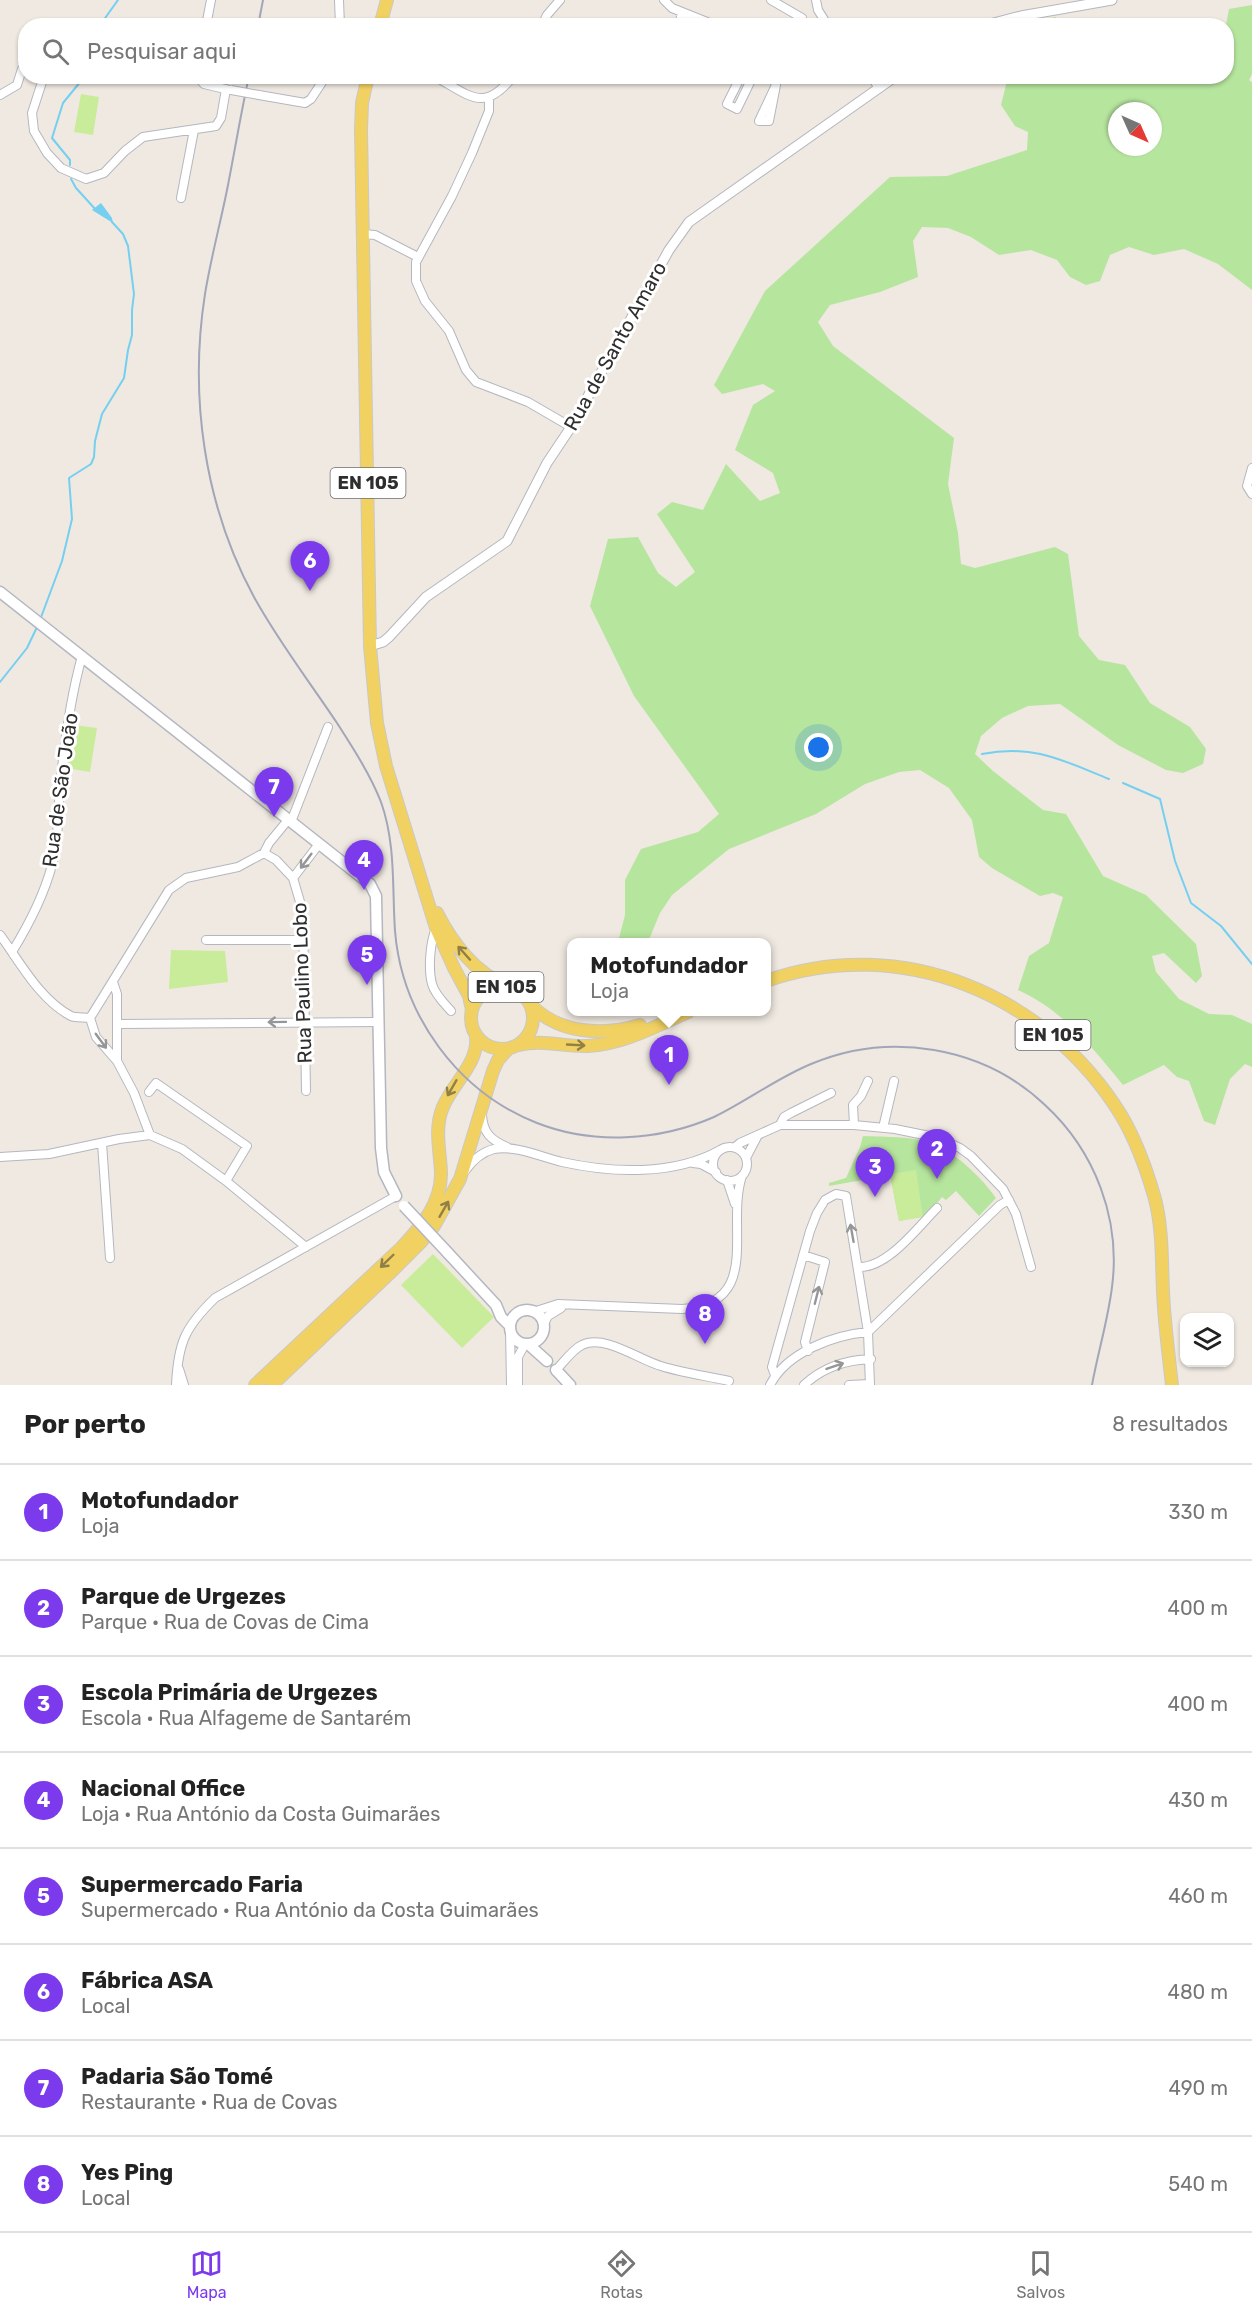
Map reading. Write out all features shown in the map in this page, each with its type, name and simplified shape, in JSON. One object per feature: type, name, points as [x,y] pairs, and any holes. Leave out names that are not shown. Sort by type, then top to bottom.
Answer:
[{"type":"main road","points":[[382,18],[387,0]]},
{"type":"main road","name":"EN 105","points":[[366,84],[362,102],[361,130],[370,646],[377,723],[382,747],[436,928],[469,996],[472,1029],[476,1037],[490,1047],[512,1048],[545,1042],[584,1046],[607,1043],[640,1033],[679,1016]]},
{"type":"main road","points":[[0,592],[370,884],[376,897],[381,1148],[384,1172],[396,1196]]},
{"type":"main road","name":"EN 105","points":[[422,883],[441,922],[462,951],[494,980],[526,998],[545,1017],[567,1027],[596,1032],[625,1030],[674,1016]]},
{"type":"main road","name":"EN 105","points":[[771,980],[803,970],[839,965],[871,964],[909,968],[965,984],[1003,1002],[1045,1029],[1072,1053],[1103,1088],[1122,1117],[1149,1180],[1159,1221],[1164,1308],[1172,1385]]},
{"type":"main road","name":"EN 105","points":[[472,1010],[476,1001],[491,989],[511,988]]},
{"type":"main road","name":"EN 105","points":[[512,1048],[525,1040],[533,1023],[531,1005]]},
{"type":"main road","points":[[255,1385],[401,1248],[434,1206],[441,1182],[438,1140],[442,1109],[451,1090],[471,1060],[477,1045],[476,1037]]},
{"type":"main road","points":[[272,1385],[421,1242],[444,1210],[460,1179],[498,1060],[512,1048]]},
{"type":"main road","points":[[404,1206],[496,1305],[515,1339],[531,1342],[547,1361]]},
{"type":"main road","points":[[496,1305],[518,1314],[533,1312],[542,1320],[543,1325],[531,1342]]},
{"type":"main road","points":[[510,1328],[518,1314]]},
{"type":"main road","points":[[556,1370],[570,1385]]},
{"type":"street","points":[[208,18],[211,0]]},
{"type":"street","points":[[339,0],[340,18]]},
{"type":"street","points":[[546,18],[560,0]]},
{"type":"street","points":[[664,0],[672,8],[697,18]]},
{"type":"street","points":[[771,0],[802,18]]},
{"type":"street","points":[[816,0],[823,18]]},
{"type":"street","points":[[1014,18],[1112,0]]},
{"type":"street","points":[[681,18],[682,12]]},
{"type":"street","points":[[0,94],[17,85],[18,82]]},
{"type":"street","points":[[41,84],[32,112],[34,131],[47,153],[61,168],[86,179],[104,173],[143,136],[213,127],[218,124],[228,89]]},
{"type":"street","points":[[204,84],[305,103],[311,99],[321,84]]},
{"type":"street","points":[[449,84],[479,99],[489,98],[507,84]]},
{"type":"street","points":[[737,84],[727,104],[737,109],[749,84]]},
{"type":"street","points":[[876,84],[879,88]]},
{"type":"street","name":"Rua de Santo Amaro","points":[[370,646],[383,642],[389,637],[426,597],[507,542],[547,463],[571,427],[669,250],[684,228],[711,205],[885,84]]},
{"type":"street","points":[[489,98],[489,111],[472,153],[452,196],[418,257],[415,270],[418,290],[449,331],[461,360],[471,376],[481,385],[528,402],[571,427]]},
{"type":"street","points":[[181,198],[194,130]]},
{"type":"street","points":[[363,234],[375,235],[418,257]]},
{"type":"street","points":[[1252,468],[1247,486],[1252,494]]},
{"type":"street","name":"Rua de São João","points":[[12,952],[35,909],[52,865],[59,828],[60,780],[75,679],[82,656]]},
{"type":"street","points":[[90,1018],[169,890],[186,878],[238,867],[264,853],[269,843],[290,821],[328,727]]},
{"type":"street","points":[[293,878],[319,844]]},
{"type":"street","name":"Rua Paulino Lobo","points":[[264,853],[276,860],[293,878],[303,912],[306,1091]]},
{"type":"street","points":[[436,928],[432,938],[432,985],[442,1002],[452,1011]]},
{"type":"street","points":[[0,935],[38,987],[53,1002],[73,1017],[90,1018]]},
{"type":"street","points":[[206,940],[304,940]]},
{"type":"street","points":[[113,982],[117,994],[117,1061]]},
{"type":"street","points":[[90,1018],[96,1037],[117,1061],[134,1093],[150,1135]]},
{"type":"street","points":[[118,1024],[378,1022]]},
{"type":"street","points":[[854,1125],[853,1105],[861,1096],[868,1081]]},
{"type":"street","points":[[883,1128],[894,1081]]},
{"type":"street","points":[[149,1092],[156,1083],[247,1146],[225,1181]]},
{"type":"street","points":[[780,1125],[784,1117],[790,1113],[831,1093]]},
{"type":"street","points":[[482,1111],[483,1128],[492,1140],[511,1149],[564,1162],[613,1169],[650,1169],[691,1163],[700,1164],[727,1180],[736,1209]]},
{"type":"street","points":[[691,1163],[720,1150],[735,1147],[780,1125],[854,1125],[939,1138],[960,1148],[993,1177],[1009,1200],[1023,1234],[1031,1267]]},
{"type":"street","points":[[0,1157],[49,1154],[150,1135],[182,1149],[306,1247]]},
{"type":"street","points":[[746,1158],[757,1137]]},
{"type":"street","points":[[102,1143],[110,1258]]},
{"type":"street","points":[[533,1312],[558,1304],[698,1308],[711,1303],[720,1296],[734,1278],[737,1259],[736,1209],[742,1176],[747,1167],[746,1158],[735,1147]]},
{"type":"street","points":[[460,1179],[481,1154],[493,1149],[511,1149]]},
{"type":"street","points":[[716,1172],[714,1160],[720,1150]]},
{"type":"street","points":[[727,1180],[742,1176]]},
{"type":"street","points":[[775,1375],[772,1367],[810,1231],[825,1200],[836,1194],[846,1196],[871,1359],[870,1385],[849,1385]]},
{"type":"street","points":[[176,1385],[181,1342],[195,1317],[215,1298],[396,1196],[404,1206]]},
{"type":"street","points":[[770,1385],[775,1375],[808,1351],[849,1334],[868,1332],[1000,1205],[1009,1200]]},
{"type":"street","points":[[858,1267],[872,1266],[886,1258],[937,1208]]},
{"type":"street","points":[[803,1255],[825,1262],[805,1342],[808,1351]]},
{"type":"street","points":[[543,1325],[553,1311],[577,1306]]},
{"type":"street","points":[[510,1328],[511,1385]]},
{"type":"street","points":[[518,1385],[518,1357],[531,1342]]},
{"type":"street","points":[[547,1361],[556,1370],[582,1345],[597,1342],[616,1346],[640,1359],[662,1366],[729,1381]]},
{"type":"street","points":[[804,1385],[820,1371],[832,1366],[871,1359]]},
{"type":"street","points":[[178,1363],[184,1385]]},
{"type":"green space","points":[[1252,5],[1252,74],[1249,80],[1252,82],[1252,290],[1218,264],[1184,249],[1154,255],[1129,247],[1110,255],[1100,281],[1086,285],[1070,277],[1057,260],[1031,250],[999,255],[971,237],[948,228],[922,227],[913,241],[918,277],[880,292],[830,305],[818,322],[833,346],[954,438],[948,484],[958,533],[961,564],[975,568],[1055,547],[1068,554],[1079,636],[1099,660],[1125,665],[1150,703],[1190,727],[1206,749],[1203,764],[1183,773],[1166,770],[1118,745],[1060,704],[1028,706],[1002,718],[981,736],[975,754],[1043,810],[1066,814],[1103,876],[1146,895],[1196,944],[1202,976],[1196,983],[1164,953],[1152,956],[1156,972],[1179,999],[1209,1014],[1232,1015],[1252,1024],[1252,1067],[1245,1064],[1230,1079],[1215,1125],[1204,1121],[1189,1081],[1177,1077],[1164,1065],[1123,1085],[1063,1019],[1018,990],[1029,956],[1049,943],[1063,897],[1053,893],[1040,896],[992,868],[979,857],[972,820],[949,788],[920,770],[899,772],[865,784],[816,814],[729,849],[672,895],[660,913],[650,938],[619,938],[625,915],[625,880],[641,849],[698,832],[719,814],[634,696],[590,606],[608,539],[638,537],[658,573],[676,587],[695,572],[657,514],[672,502],[703,510],[726,464],[760,501],[780,493],[773,473],[735,450],[753,405],[775,391],[763,384],[722,394],[714,385],[765,291],[890,177],[947,176],[1027,150],[1028,132],[1015,126],[1001,105],[1006,84],[1234,84],[1234,18],[1227,18],[1229,9]]},
{"type":"green space","points":[[81,94],[99,97],[93,135],[74,132]]},
{"type":"green space","points":[[74,725],[97,728],[90,772],[67,768]]},
{"type":"green space","points":[[171,950],[225,951],[228,982],[169,989]]},
{"type":"green space","points":[[863,1136],[911,1138],[937,1145],[954,1155],[969,1168],[996,1198],[979,1216],[956,1191],[946,1200],[942,1197],[927,1216],[899,1221],[890,1175],[829,1186],[829,1183],[846,1178]]},
{"type":"green space","points":[[916,1170],[923,1217],[899,1221],[890,1174]]},
{"type":"green space","points":[[433,1254],[494,1317],[462,1348],[401,1285]]},
{"type":"water","points":[[101,203],[112,218],[113,223],[92,210]]},
{"type":"waterway","points":[[105,18],[118,0]]},
{"type":"waterway","points":[[70,165],[70,160],[52,138],[63,103],[78,84]]},
{"type":"waterway","points":[[71,179],[96,210]]},
{"type":"waterway","points":[[40,620],[62,561],[72,519],[69,478],[91,464],[102,414],[124,378],[132,335],[134,294],[128,246],[123,234],[112,222]]},
{"type":"waterway","points":[[0,682],[27,648],[38,625]]},
{"type":"waterway","points":[[982,754],[1000,751],[1033,753],[1062,760],[1109,779]]},
{"type":"waterway","points":[[1123,783],[1160,799],[1175,861],[1191,903],[1221,926],[1252,964]]},
{"type":"railway","points":[[260,18],[263,0]]},
{"type":"railway","points":[[247,84],[210,266],[200,333],[200,410],[212,488],[237,562],[254,597],[283,645],[349,742],[381,802],[391,850],[395,931],[400,962],[409,992],[422,1021],[439,1047],[459,1071],[482,1092],[537,1123],[581,1135],[603,1137],[649,1135],[693,1125],[726,1111],[811,1064],[841,1054],[872,1048],[903,1047],[934,1050],[964,1057],[993,1069],[1020,1085],[1063,1123],[1091,1165],[1101,1188],[1108,1212],[1114,1262],[1110,1299],[1092,1385]]},
{"type":"place","name":"Fábrica ASA","points":[[310,591]]},
{"type":"place","name":"Padaria São Tomé","points":[[274,817]]},
{"type":"place","name":"Nacional Office","points":[[364,890]]},
{"type":"place","name":"Supermercado Faria","points":[[367,985]]},
{"type":"place","name":"Motofundador","points":[[669,1085]]},
{"type":"place","name":"Parque de Urgezes","points":[[937,1179]]},
{"type":"place","name":"Escola Primária de Urgezes","points":[[875,1197]]},
{"type":"place","name":"Yes Ping","points":[[705,1344]]}]
